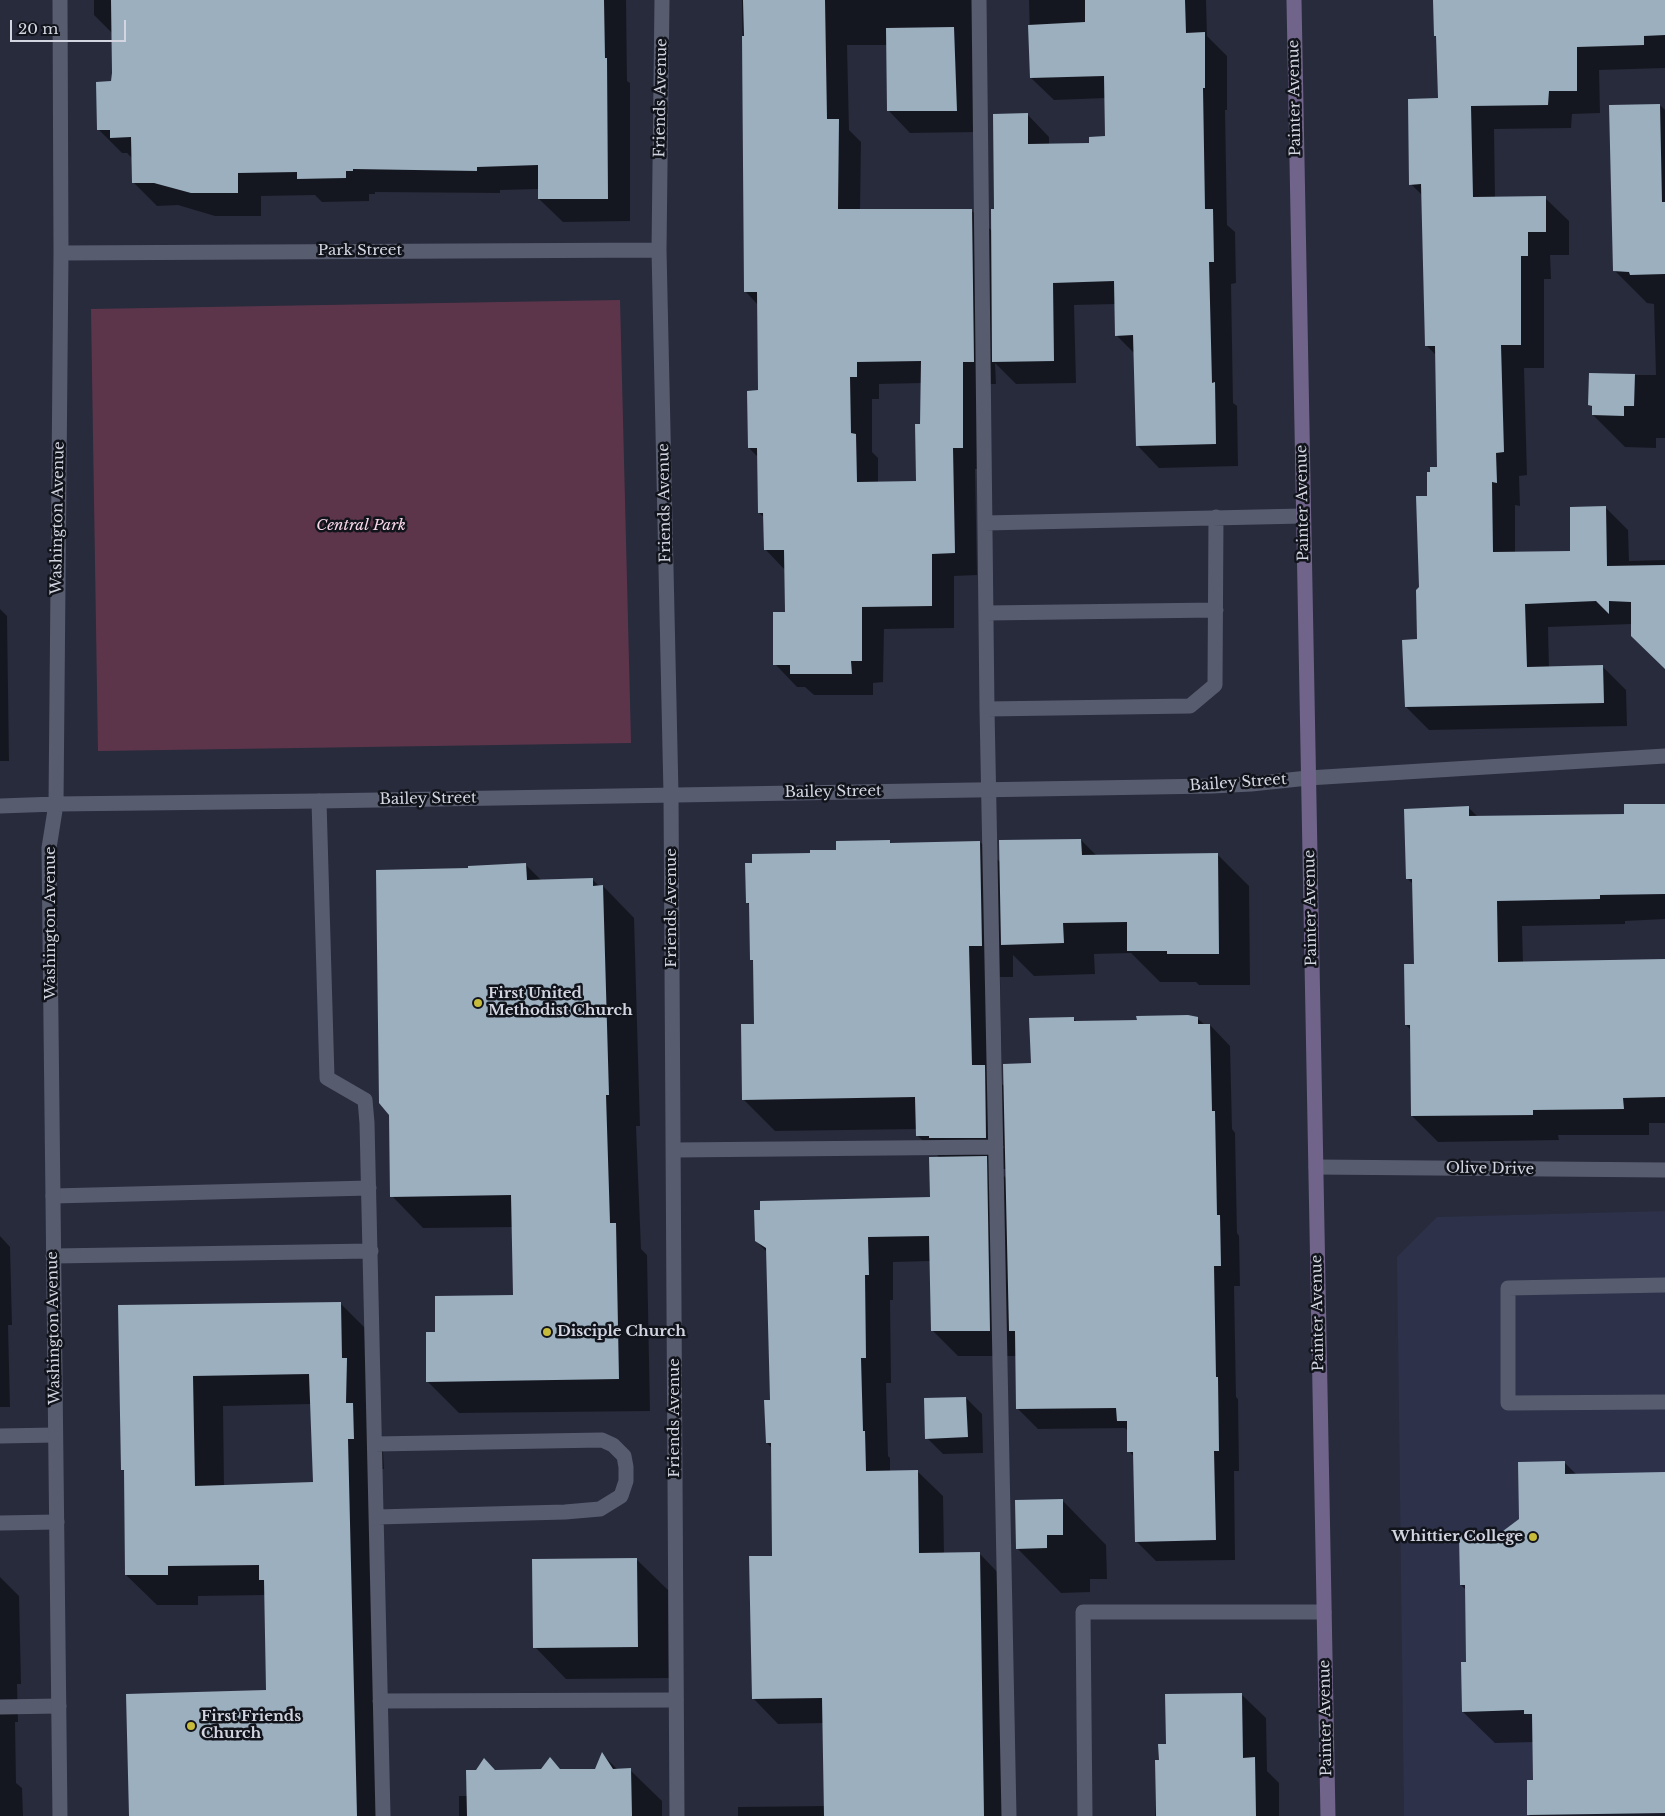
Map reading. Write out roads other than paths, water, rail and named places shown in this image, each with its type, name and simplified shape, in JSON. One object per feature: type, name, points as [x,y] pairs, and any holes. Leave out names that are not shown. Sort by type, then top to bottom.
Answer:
[{"type":"main road","name":"Painter Avenue","points":[[1294,0],[1328,1816]]},
{"type":"street","name":"Washington Avenue","points":[[60,0],[61,253],[56,804],[49,848],[60,1816]]},
{"type":"street","name":"Friends Avenue","points":[[662,0],[659,250],[671,794],[677,1816]]},
{"type":"street","points":[[979,0],[988,790],[1009,1816]]},
{"type":"street","name":"Park Street","points":[[61,253],[659,250]]},
{"type":"street","points":[[985,523],[1303,516]]},
{"type":"street","points":[[987,709],[1190,706],[1215,686],[1216,518]]},
{"type":"street","points":[[986,613],[1216,610]]},
{"type":"street","name":"Bailey Street","points":[[0,806],[1251,784],[1308,778],[1665,756]]},
{"type":"street","points":[[319,801],[327,1078],[365,1100],[367,1124],[383,1816]]},
{"type":"street","points":[[674,1150],[996,1147]]},
{"type":"street","name":"Olive Drive","points":[[1316,1167],[1665,1170]]},
{"type":"street","points":[[53,1196],[369,1188]]},
{"type":"street","points":[[53,1256],[371,1251]]},
{"type":"street","points":[[1665,1285],[1508,1288],[1508,1403],[1665,1402]]},
{"type":"street","points":[[0,1436],[55,1435]]},
{"type":"street","points":[[375,1444],[602,1440],[613,1445],[624,1456],[626,1467],[626,1481],[621,1496],[600,1509],[565,1512],[377,1517]]},
{"type":"street","points":[[0,1523],[57,1522]]},
{"type":"street","points":[[1085,1816],[1083,1612],[1324,1612]]},
{"type":"street","points":[[380,1701],[676,1700]]},
{"type":"street","points":[[0,1707],[59,1706]]},
{"type":"place","name":"First United Methodist Church","points":[[478,1003]]},
{"type":"place","name":"Disciple Church","points":[[547,1332]]},
{"type":"place","name":"Whittier College","points":[[1533,1537]]},
{"type":"place","name":"First Friends Church","points":[[191,1726]]},
{"type":"park label","name":"Central Park","points":[[361,526]]}]
